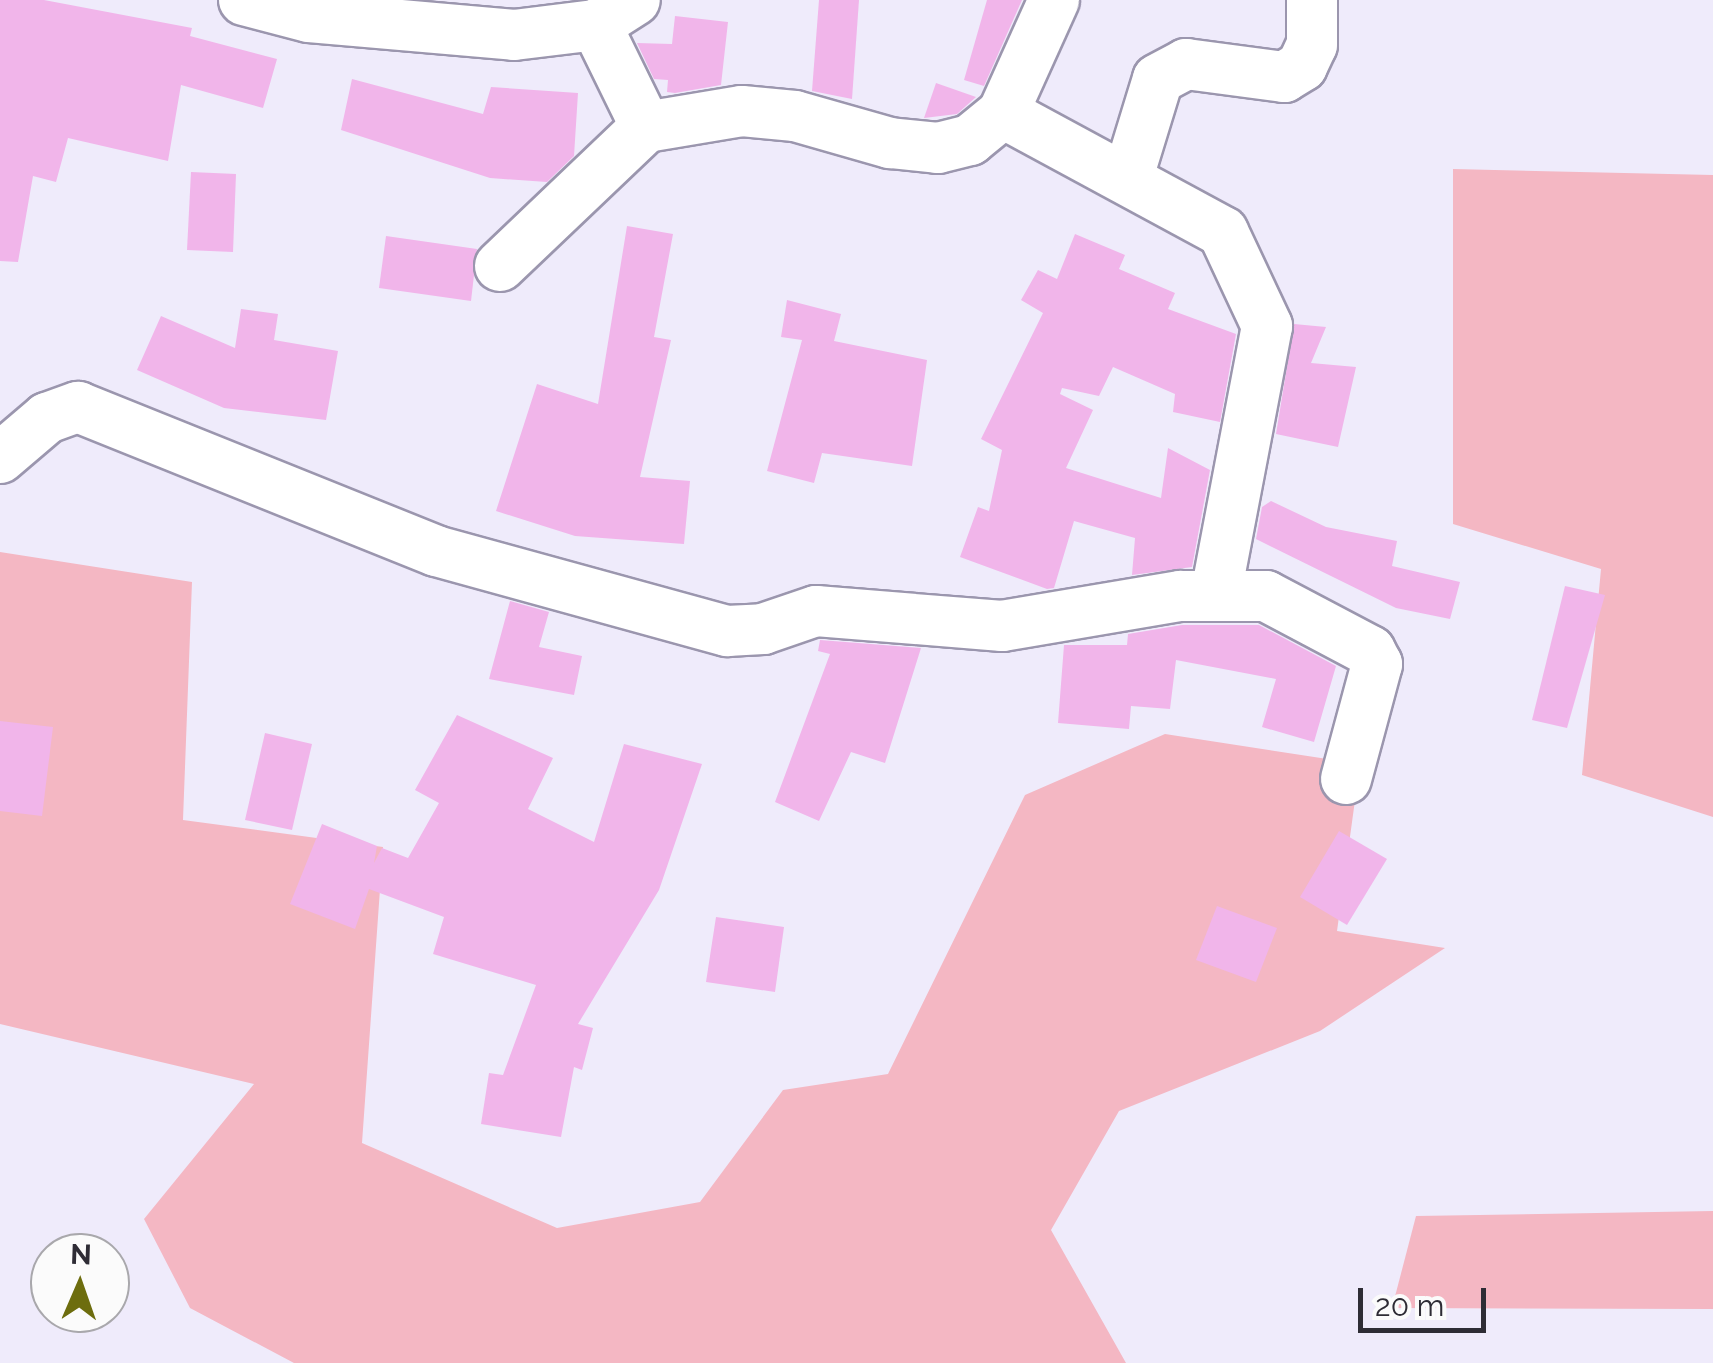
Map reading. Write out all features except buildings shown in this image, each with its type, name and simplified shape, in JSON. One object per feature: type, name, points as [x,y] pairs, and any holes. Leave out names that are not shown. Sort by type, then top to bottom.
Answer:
[{"type":"street","points":[[244,0],[308,17],[514,35],[616,12],[646,127]]},
{"type":"street","points":[[500,266],[646,127],[742,111],[938,148],[970,140],[1003,113],[1054,0]]},
{"type":"street","points":[[1128,177],[1158,80],[1186,64],[1284,77],[1302,66],[1312,45],[1312,0]]},
{"type":"street","points":[[1003,113],[1128,177],[1222,232],[1267,326],[1216,594]]},
{"type":"street","points":[[0,458],[46,418],[78,407],[436,551],[727,631],[846,610],[1002,626],[1216,594],[1266,596],[1370,651],[1378,675],[1346,779]]},
{"type":"shaded area","points":[[1453,169],[1713,175],[1713,817],[1582,775],[1601,569],[1453,524]]},
{"type":"shaded area","points":[[0,552],[192,582],[183,820],[383,847],[362,1143],[557,1228],[700,1202],[783,1090],[888,1074],[1025,795],[1165,734],[1360,764],[1337,931],[1445,948],[1320,1031],[1119,1111],[1051,1230],[1126,1363],[294,1363],[190,1308],[144,1219],[254,1084],[0,1024]]},
{"type":"shaded area","points":[[1713,1211],[1713,1309],[1392,1308],[1416,1216]]}]
